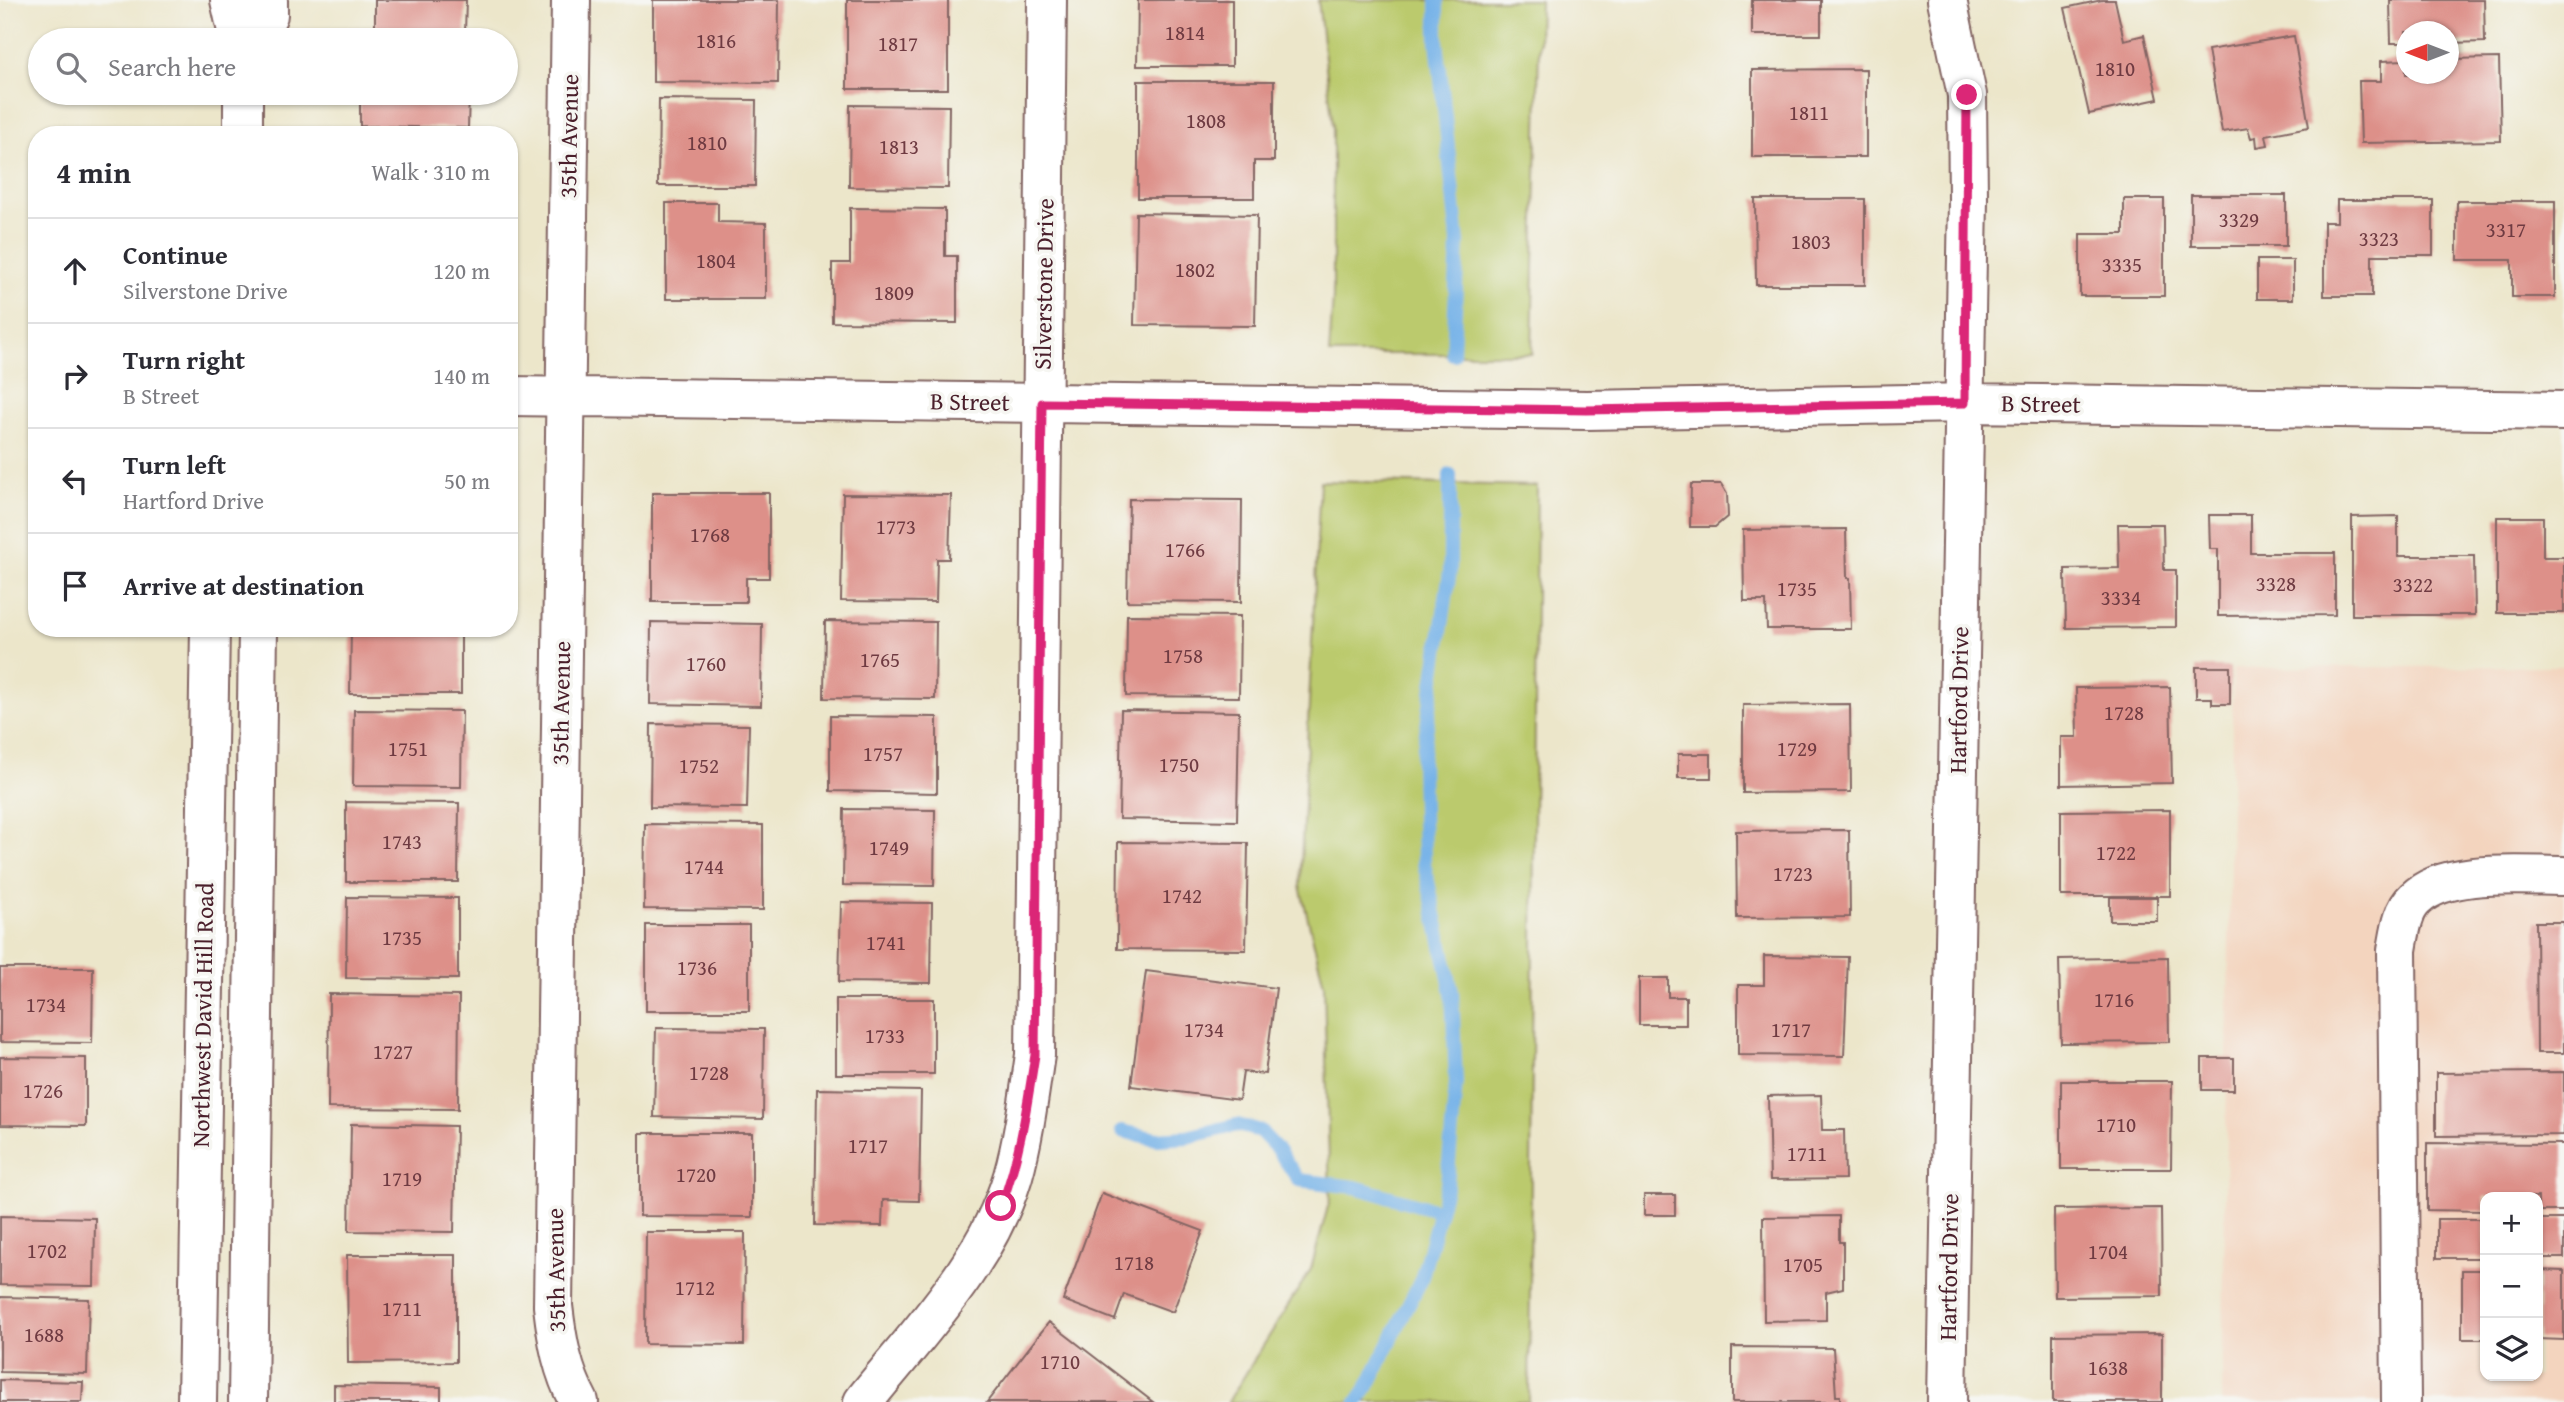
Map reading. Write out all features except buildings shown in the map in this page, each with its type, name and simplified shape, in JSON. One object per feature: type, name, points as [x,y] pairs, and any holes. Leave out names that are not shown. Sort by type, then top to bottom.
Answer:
[{"type":"street","points":[[230,0],[236,28]]},
{"type":"street","points":[[261,28],[268,15],[268,0]]},
{"type":"street","name":"35th Avenue","points":[[571,0],[553,1306],[563,1366],[579,1402]]},
{"type":"street","name":"Silverstone Drive","points":[[863,1402],[965,1272],[986,1239],[1012,1178],[1035,1055],[1047,0]]},
{"type":"street","name":"Hartford Drive","points":[[1947,0],[1967,95],[1965,403],[1947,1402]]},
{"type":"street","points":[[243,105],[243,126]]},
{"type":"street","name":"B Street","points":[[518,396],[1587,410],[1965,403],[2564,411]]},
{"type":"street","name":"Northwest David Hill Road","points":[[197,1402],[210,637]]},
{"type":"street","name":"Northwest David Hill Road","points":[[248,1402],[258,637]]},
{"type":"street","points":[[2401,1402],[2397,950],[2403,921],[2414,899],[2438,884],[2466,877],[2564,876]]},
{"type":"shaded area","points":[[2564,666],[2564,1402],[2222,1402],[2233,668]]},
{"type":"green space","points":[[1318,0],[1540,0],[1532,354],[1329,354],[1333,298],[1333,126]]},
{"type":"green space","points":[[1320,481],[1537,486],[1529,1402],[1228,1402],[1311,1269],[1330,1199],[1324,985],[1300,886]]},
{"type":"waterway","points":[[1437,0],[1437,41],[1458,242],[1453,354]]},
{"type":"waterway","points":[[1357,1402],[1368,1386],[1421,1280],[1447,1185],[1456,1082],[1452,992],[1424,863],[1422,760],[1450,571],[1450,475]]},
{"type":"waterway","points":[[1122,1131],[1157,1139],[1187,1137],[1237,1125],[1260,1131],[1299,1180],[1355,1187],[1440,1211]]},
{"type":"route","points":[[1001,1206],[1012,1178],[1020,1143],[1035,1055],[1042,403],[1587,410],[1965,403],[1967,95]]}]
